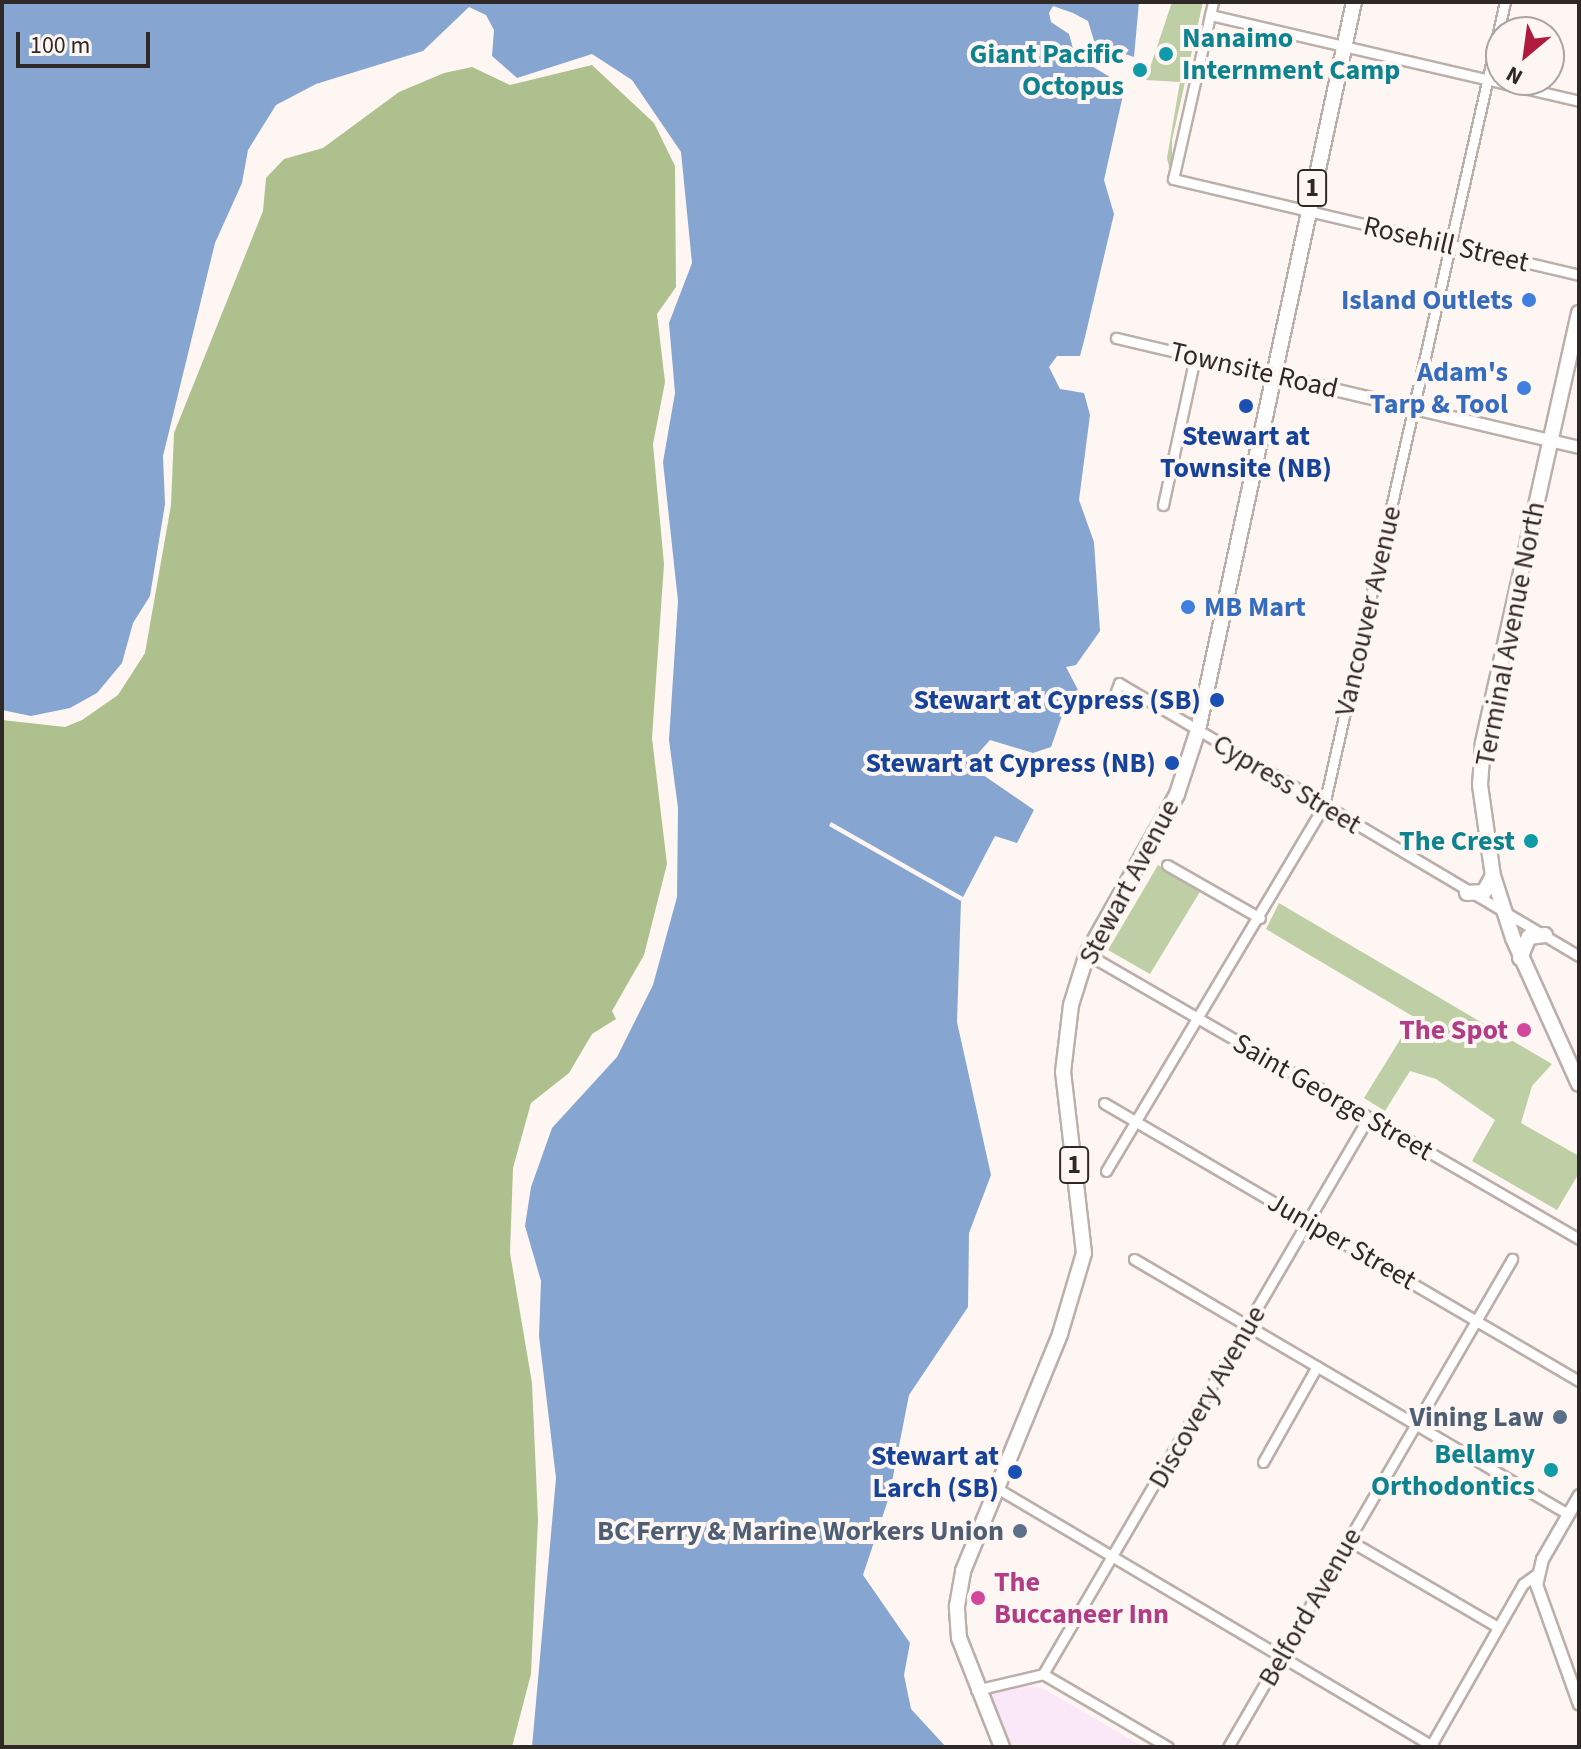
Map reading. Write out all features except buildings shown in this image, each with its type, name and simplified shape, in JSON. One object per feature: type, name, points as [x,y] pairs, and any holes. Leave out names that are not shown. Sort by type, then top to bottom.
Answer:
[{"type":"main road","name":"Stewart Avenue","points":[[1002,1747],[976,1690],[957,1606],[995,1487],[1060,1334],[1084,1253],[1063,1072],[1087,954],[1177,794],[1198,730],[1270,374],[1354,2]]},
{"type":"main road","name":"Terminal Avenue North","points":[[1579,313],[1483,744],[1481,798],[1493,876],[1505,915],[1520,958],[1579,1084]]},
{"type":"main road","points":[[1467,893],[1484,892],[1493,876]]},
{"type":"main road","points":[[1520,958],[1529,937],[1545,935]]},
{"type":"street","points":[[1213,2],[1210,15],[1485,78]]},
{"type":"street","name":"Rosehill Street","points":[[1210,15],[1173,179],[1579,275]]},
{"type":"street","name":"Vancouver Avenue","points":[[1106,1171],[1260,918],[1324,805],[1485,87]]},
{"type":"street","points":[[1559,96],[1579,101]]},
{"type":"street","name":"Townsite Road","points":[[1116,338],[1579,447]]},
{"type":"street","points":[[1163,505],[1195,357]]},
{"type":"street","name":"Cypress Street","points":[[1113,699],[1119,683],[1467,893],[1579,956]]},
{"type":"street","points":[[1167,865],[1260,918]]},
{"type":"street","name":"Saint George Street","points":[[1087,954],[1579,1239]]},
{"type":"street","name":"Juniper Street","points":[[1104,1103],[1579,1381]]},
{"type":"street","name":"Discovery Avenue","points":[[1043,1674],[1249,1327],[1368,1118]]},
{"type":"street","points":[[1134,1259],[1568,1514]]},
{"type":"street","name":"Belford Avenue","points":[[1228,1747],[1512,1259]]},
{"type":"street","points":[[1263,1462],[1317,1366]]},
{"type":"street","points":[[995,1487],[1432,1746],[1498,1627],[1537,1574],[1579,1495]]},
{"type":"street","points":[[1350,1541],[1498,1627]]},
{"type":"street","points":[[1537,1574],[1538,1595],[1579,1704]]},
{"type":"street","points":[[976,1690],[1043,1674],[1168,1747]]},
{"type":"shaded area","points":[[1015,1685],[1042,1688],[1144,1747],[1007,1747],[986,1697]]},
{"type":"green space","points":[[1172,2],[1203,2],[1172,140],[1172,179],[1167,158],[1180,82],[1146,80]]},
{"type":"green space","points":[[592,65],[654,123],[675,166],[676,287],[657,314],[665,382],[653,444],[664,564],[652,738],[667,864],[644,955],[612,1011],[616,1019],[592,1034],[569,1073],[531,1103],[513,1168],[510,1253],[532,1383],[538,1520],[531,1674],[512,1747],[2,1747],[2,720],[65,727],[82,720],[118,695],[145,653],[171,505],[174,433],[263,211],[266,178],[284,159],[323,148],[399,92],[444,73],[472,67],[510,85]]},
{"type":"green space","points":[[1158,865],[1201,890],[1150,974],[1108,950]]},
{"type":"green space","points":[[1279,903],[1552,1064],[1532,1086],[1521,1123],[1579,1156],[1579,1173],[1557,1210],[1472,1161],[1495,1120],[1436,1079],[1410,1071],[1385,1111],[1364,1098],[1414,1017],[1266,929]]},
{"type":"water","points":[[2,2],[1139,2],[1134,57],[1095,44],[1088,21],[1073,13],[1053,6],[1049,13],[1051,22],[1069,34],[1075,56],[1125,86],[1104,180],[1114,214],[1080,356],[1057,356],[1049,367],[1060,389],[1084,393],[1090,415],[1079,500],[1094,542],[1100,631],[1076,665],[1066,667],[1078,690],[1070,693],[1051,747],[1033,753],[990,740],[973,759],[973,768],[1034,810],[1017,843],[995,836],[961,901],[957,1022],[991,1175],[969,1233],[968,1307],[909,1395],[889,1497],[863,1575],[910,1643],[904,1675],[911,1709],[946,1747],[532,1747],[556,1478],[539,1336],[541,1281],[525,1226],[531,1187],[552,1128],[617,1057],[653,985],[677,897],[678,808],[669,740],[678,601],[663,462],[675,393],[669,323],[692,263],[681,152],[632,80],[592,54],[517,78],[492,56],[494,30],[486,15],[469,7],[423,51],[316,84],[276,105],[248,150],[242,183],[215,243],[163,456],[165,504],[150,596],[133,623],[122,663],[97,693],[70,708],[31,716],[2,710]]},
{"type":"pier","points":[[831,822],[963,897],[961,901],[829,826]]},
{"type":"place","name":"Nanaimo Internment Camp","points":[[1166,54]]},
{"type":"place","name":"Giant Pacific Octopus","points":[[1140,70]]},
{"type":"place","name":"Island Outlets","points":[[1529,300]]},
{"type":"place","name":"Adam's Tarp & Tool","points":[[1524,388]]},
{"type":"place","name":"Stewart at Townsite (NB)","points":[[1246,406]]},
{"type":"place","name":"MB Mart","points":[[1188,607]]},
{"type":"place","name":"Stewart at Cypress (SB)","points":[[1217,700]]},
{"type":"place","name":"Stewart at Cypress (NB)","points":[[1172,763]]},
{"type":"place","name":"The Crest","points":[[1531,841]]},
{"type":"place","name":"The Spot","points":[[1524,1030]]},
{"type":"place","name":"Vining Law","points":[[1560,1417]]},
{"type":"place","name":"Bellamy Orthodontics","points":[[1551,1470]]},
{"type":"place","name":"Stewart at Larch (SB)","points":[[1015,1472]]},
{"type":"place","name":"BC Ferry & Marine Workers Union","points":[[1020,1531]]},
{"type":"place","name":"The Buccaneer Inn","points":[[978,1598]]}]
